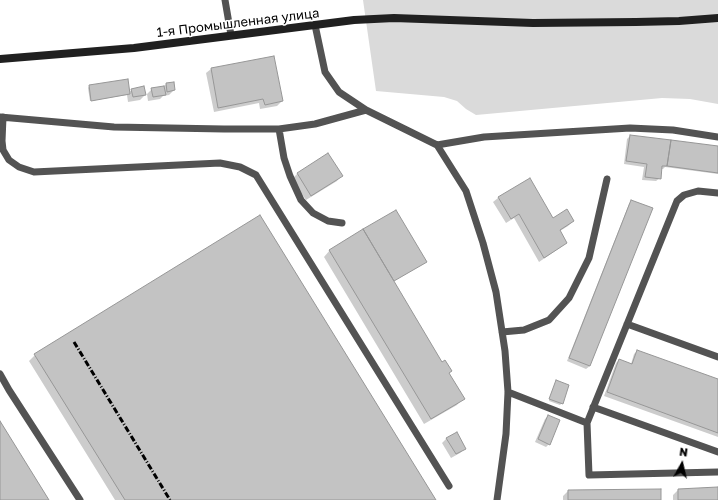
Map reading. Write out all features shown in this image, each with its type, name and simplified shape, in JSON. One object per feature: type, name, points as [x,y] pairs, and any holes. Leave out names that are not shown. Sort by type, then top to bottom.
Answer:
[{"type":"main road","name":"1-я Промышленная улица","points":[[0,59],[134,48],[354,20],[394,18],[533,23],[643,22],[718,18]]},
{"type":"lane","points":[[225,0],[231,35]]},
{"type":"lane","points":[[315,25],[325,72],[339,92],[366,110],[437,145],[466,191],[483,243],[496,292],[505,351],[508,392],[506,434],[497,500]]},
{"type":"lane","points":[[366,110],[315,124],[279,129],[114,127],[2,117],[2,141],[3,150],[9,160],[19,167],[34,172],[220,163],[240,167],[256,175],[449,486]]},
{"type":"lane","points":[[437,145],[484,137],[630,128],[673,130],[718,137]]},
{"type":"lane","points":[[279,129],[284,158],[301,200],[313,213],[328,221],[342,223]]},
{"type":"lane","points":[[502,332],[524,330],[550,320],[569,298],[589,258],[607,179]]},
{"type":"lane","points":[[718,193],[698,191],[684,195],[677,201],[587,423],[589,475],[718,472]]},
{"type":"lane","points":[[627,324],[718,357]]},
{"type":"lane","points":[[0,374],[80,500]]},
{"type":"lane","points":[[508,392],[587,423]]},
{"type":"lane","points":[[593,407],[718,452]]},
{"type":"shaded area","points":[[363,0],[718,0],[718,104],[690,99],[662,98],[476,115],[457,101],[444,97],[376,91]]},
{"type":"building","points":[[274,56],[283,101],[265,105],[263,99],[218,108],[211,68]]},
{"type":"building","points":[[128,79],[130,94],[91,101],[89,85]]},
{"type":"building","points":[[174,82],[175,90],[167,92],[166,83]]},
{"type":"building","points":[[144,86],[146,95],[133,97],[131,89]]},
{"type":"building","points":[[164,86],[166,95],[153,97],[151,88]]},
{"type":"building","points":[[630,135],[671,140],[667,166],[662,166],[661,179],[645,177],[647,164],[626,161]]},
{"type":"building","points":[[671,140],[718,146],[718,173],[667,166]]},
{"type":"building","points":[[328,153],[343,176],[311,196],[297,173]]},
{"type":"building","points":[[530,178],[553,218],[567,209],[574,221],[560,230],[567,243],[544,258],[519,214],[511,219],[498,197]]},
{"type":"building","points":[[631,200],[653,208],[590,366],[569,358]]},
{"type":"building","points":[[396,210],[427,262],[394,281],[363,229]]},
{"type":"building","points":[[260,215],[436,500],[125,500],[34,354]]},
{"type":"building","points":[[363,229],[442,362],[445,360],[452,371],[449,373],[465,399],[431,419],[329,250]]},
{"type":"building","points":[[637,350],[718,379],[718,433],[607,392],[619,359],[632,364]]},
{"type":"building","points":[[556,380],[569,385],[563,404],[549,399]]},
{"type":"building","points":[[548,415],[560,420],[550,445],[538,439]]},
{"type":"building","points":[[0,421],[49,500],[0,500]]},
{"type":"building","points":[[457,432],[466,449],[456,454],[446,438]]},
{"type":"building","points":[[718,487],[718,500],[678,500],[678,489]]},
{"type":"building","points":[[661,489],[661,500],[568,500],[568,490]]},
{"type":"railway","points":[[74,342],[170,500]]}]
